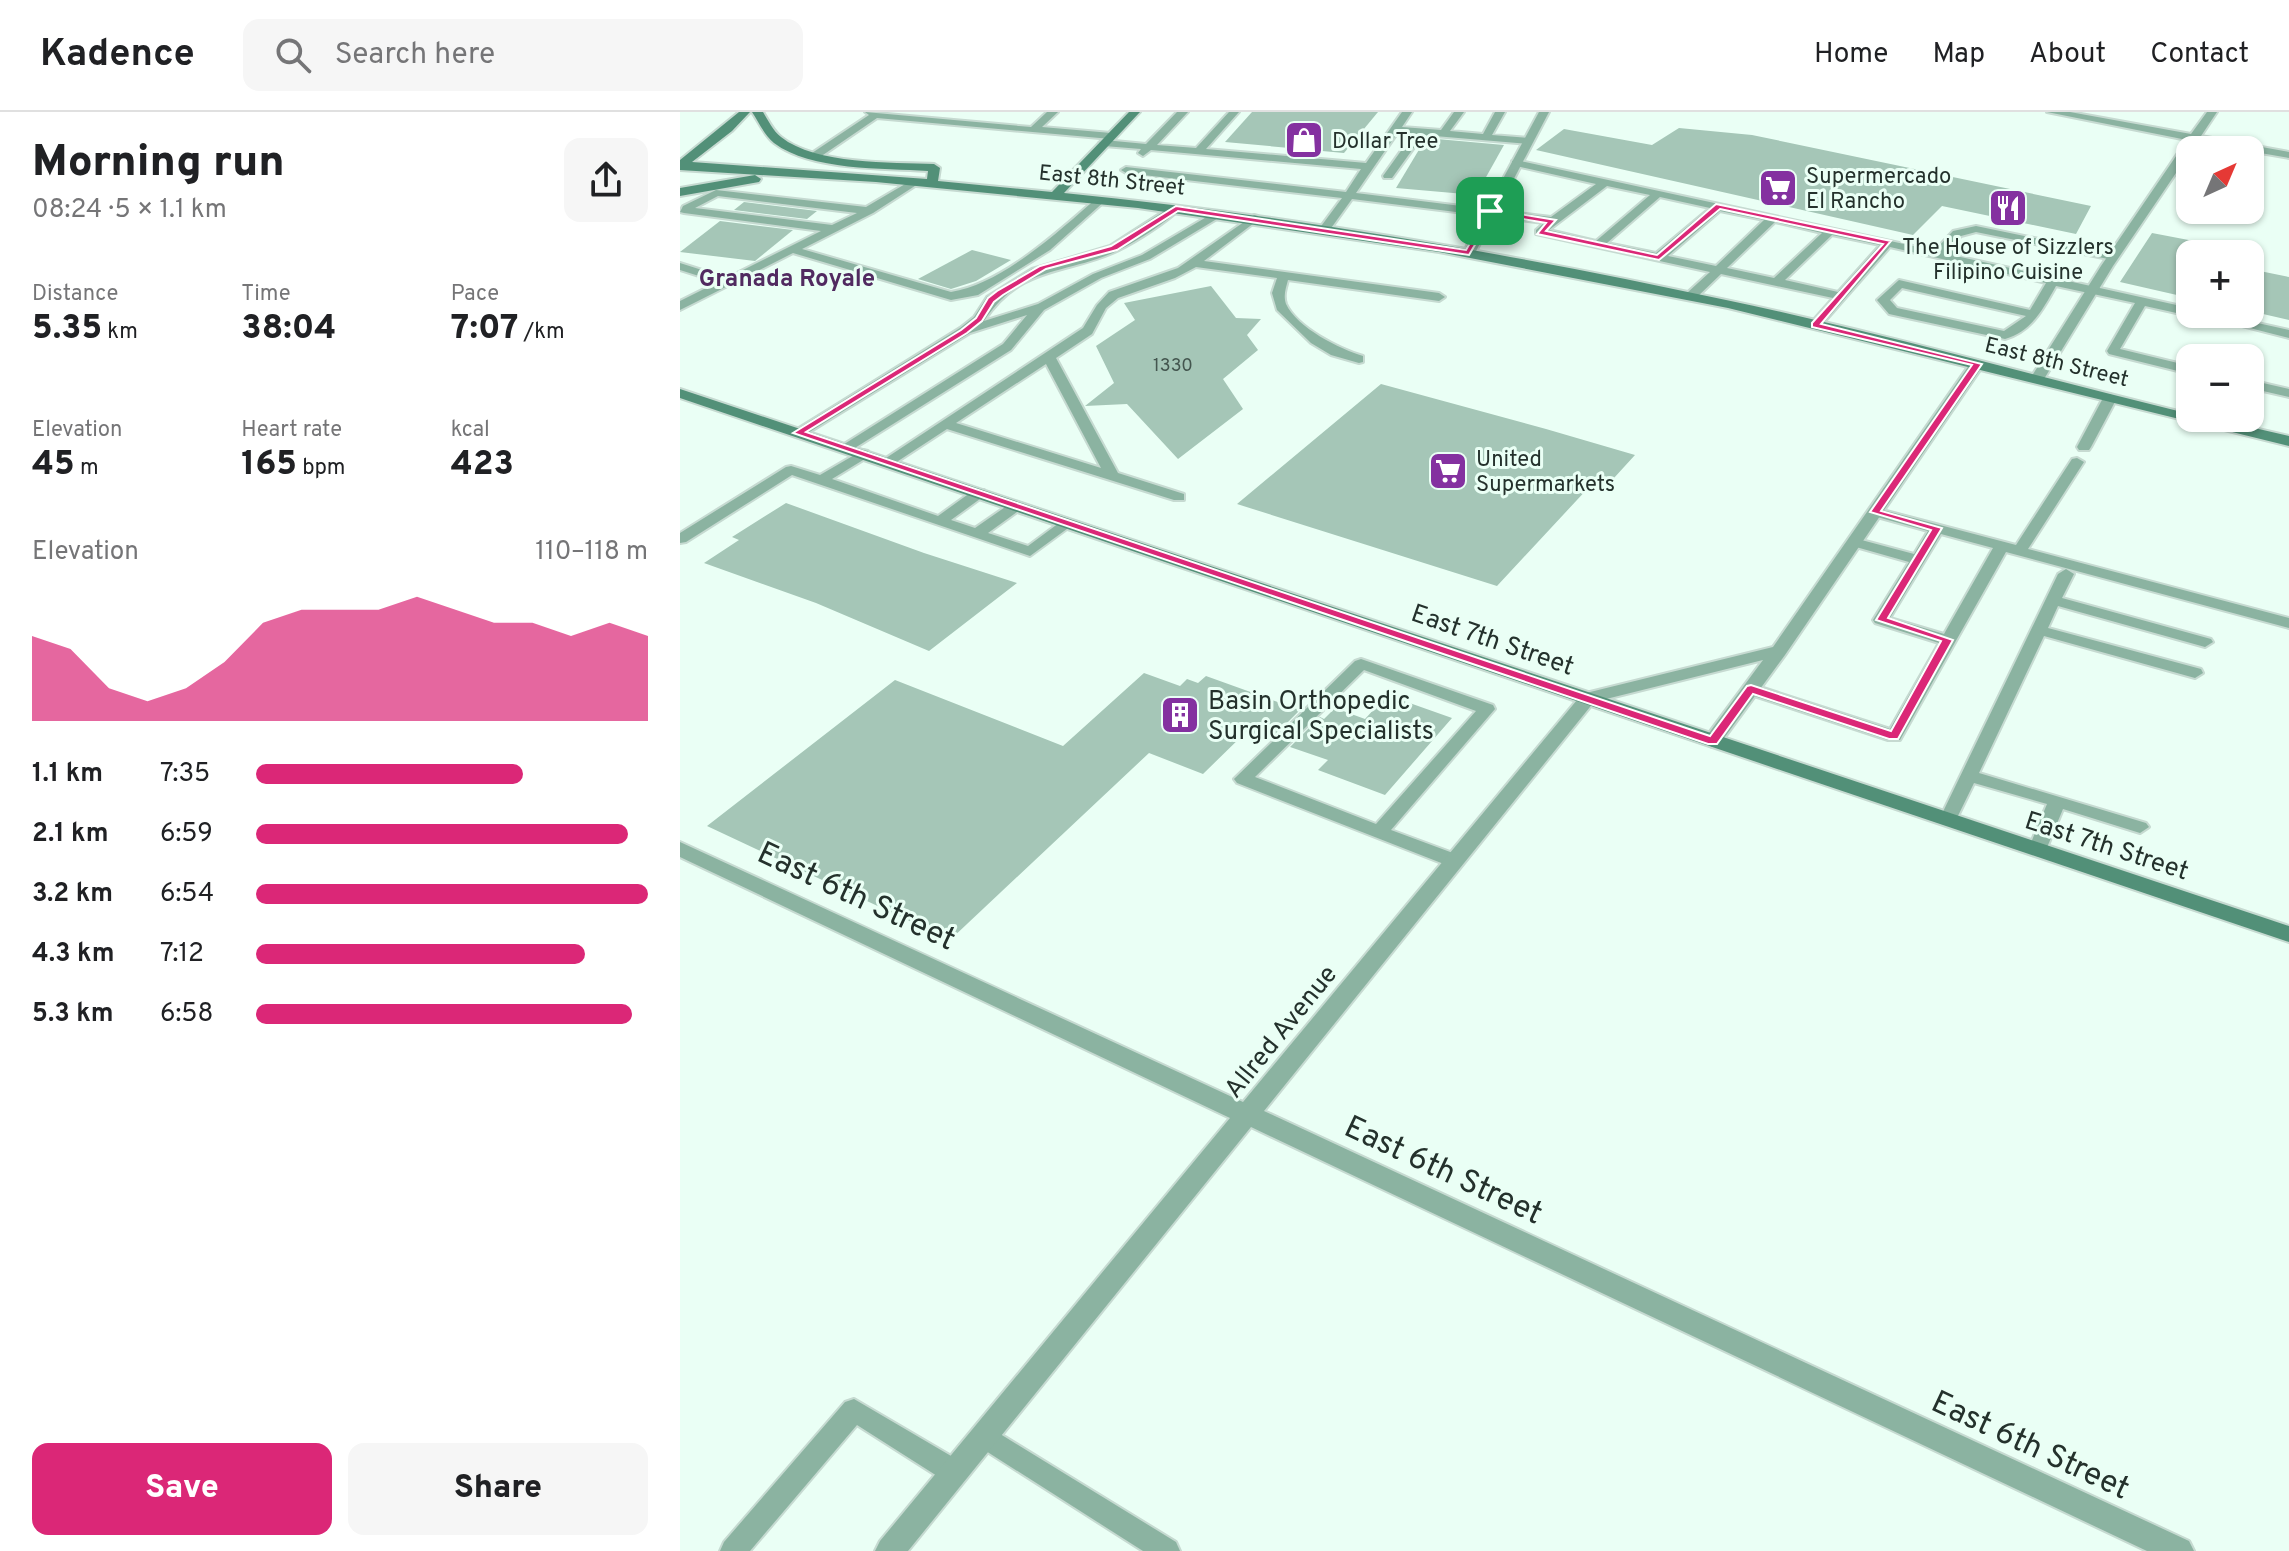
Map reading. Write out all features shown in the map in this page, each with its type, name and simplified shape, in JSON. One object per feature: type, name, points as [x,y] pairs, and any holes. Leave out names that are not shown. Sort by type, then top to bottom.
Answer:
[{"type":"main road","points":[[681,165],[745,112]]},
{"type":"main road","points":[[757,112],[779,141],[816,155],[934,168],[932,183]]},
{"type":"main road","points":[[1056,195],[1135,112]]},
{"type":"main road","name":"East 8th Street","points":[[681,165],[932,183],[1176,208],[1469,253],[1691,296],[2176,414]]},
{"type":"main road","points":[[680,192],[767,178],[836,176]]},
{"type":"main road","name":"East 7th Street","points":[[680,393],[2289,934]]},
{"type":"main road","name":"East 8th Street","points":[[2251,432],[2289,441]]},
{"type":"street","points":[[1469,253],[1542,112]]},
{"type":"street","points":[[2052,112],[2182,136]]},
{"type":"street","points":[[2194,136],[2212,112]]},
{"type":"street","points":[[2264,151],[2289,155]]},
{"type":"street","points":[[2037,379],[2176,163]]},
{"type":"street","points":[[1712,741],[1779,651],[1977,364]]},
{"type":"street","points":[[1588,698],[1779,651]]},
{"type":"street","name":"Allred Avenue","points":[[890,1551],[1588,698]]},
{"type":"street","name":"East 6th Street","points":[[680,849],[2179,1551]]},
{"type":"lane","points":[[1032,131],[1053,112]]},
{"type":"lane","points":[[1183,112],[1126,170],[1490,211],[1553,221]]},
{"type":"lane","points":[[1198,152],[1234,112]]},
{"type":"lane","points":[[1325,229],[1407,112]]},
{"type":"lane","points":[[1443,134],[1459,112]]},
{"type":"lane","points":[[1486,137],[1500,112]]},
{"type":"lane","points":[[816,155],[872,113],[1108,139],[1149,147],[1370,167]]},
{"type":"lane","points":[[1395,129],[1528,141]]},
{"type":"lane","points":[[1371,199],[1420,131]]},
{"type":"lane","points":[[1516,163],[1774,217],[2176,309]]},
{"type":"lane","points":[[680,306],[836,229],[916,182]]},
{"type":"lane","points":[[1605,182],[1540,232],[1842,296]]},
{"type":"lane","points":[[683,210],[716,193],[757,201],[869,211]]},
{"type":"lane","points":[[1598,245],[1659,193]]},
{"type":"lane","points":[[794,250],[951,296],[962,296],[974,292],[1046,248],[1101,200]]},
{"type":"lane","points":[[1659,257],[1719,206]]},
{"type":"lane","points":[[798,433],[964,331],[979,319],[991,300],[1036,271],[1114,248],[1176,208]]},
{"type":"lane","points":[[683,210],[731,212],[836,229]]},
{"type":"lane","points":[[964,331],[1042,307],[1097,276],[1146,257],[1219,214]]},
{"type":"lane","points":[[1691,296],[1774,217]]},
{"type":"lane","points":[[887,462],[1088,331],[1096,321],[1098,308],[1110,297],[1172,275],[1194,263],[1254,218]]},
{"type":"lane","points":[[1950,257],[1944,247],[1957,233],[1976,229],[2113,257]]},
{"type":"lane","points":[[1777,282],[1831,230]]},
{"type":"lane","points":[[1815,325],[1888,243]]},
{"type":"lane","points":[[1194,263],[1439,297]]},
{"type":"lane","points":[[680,266],[729,282]]},
{"type":"lane","points":[[1284,275],[1278,293],[1281,307],[1315,340],[1335,352],[1359,359]]},
{"type":"lane","points":[[2033,314],[1899,284],[1883,300],[1893,311],[2005,335],[2021,331],[2033,314],[2053,281]]},
{"type":"lane","points":[[2142,301],[2113,351],[2176,367]]},
{"type":"lane","points":[[822,480],[854,451],[1007,347],[1042,307]]},
{"type":"lane","points":[[2263,328],[2289,334]]},
{"type":"lane","points":[[1049,357],[1113,477]]},
{"type":"lane","points":[[2264,387],[2289,393]]},
{"type":"lane","points":[[2084,447],[2110,398]]},
{"type":"lane","points":[[945,424],[1179,497]]},
{"type":"lane","points":[[2020,550],[2077,462]]},
{"type":"lane","points":[[681,539],[791,470],[1030,552],[1068,523]]},
{"type":"lane","points":[[940,521],[979,493]]},
{"type":"lane","points":[[977,534],[1016,506]]},
{"type":"lane","points":[[1875,512],[2289,623]]},
{"type":"lane","points":[[1937,528],[1881,620],[1947,640]]},
{"type":"lane","points":[[1854,542],[1918,560]]},
{"type":"lane","points":[[1751,689],[1894,736],[2002,545]]},
{"type":"lane","points":[[1948,820],[2066,574]]},
{"type":"lane","points":[[2054,600],[2205,642]]},
{"type":"lane","points":[[2039,630],[2195,673]]},
{"type":"lane","points":[[1380,831],[1487,709],[1361,664],[1243,779],[1455,861]]},
{"type":"lane","points":[[1970,776],[2140,827]]},
{"type":"lane","points":[[2037,850],[2057,801]]},
{"type":"lane","points":[[733,1551],[854,1410],[954,1472]]},
{"type":"lane","points":[[984,1436],[1167,1551]]},
{"type":"building","points":[[1252,112],[1378,112],[1344,153],[1225,142]]},
{"type":"building","points":[[1679,128],[1752,135],[2091,206],[2076,234],[1942,206],[1913,235],[1536,150],[1564,129],[1652,145]]},
{"type":"building","points":[[1426,138],[1504,145],[1476,195],[1396,188]]},
{"type":"building","points":[[744,202],[817,211],[807,219],[734,210]]},
{"type":"building","points":[[720,221],[793,230],[755,261],[680,252]]},
{"type":"building","points":[[2152,233],[2189,240],[2176,240],[2176,295],[2120,282]]},
{"type":"building","points":[[972,250],[1011,260],[976,281],[951,289],[918,279]]},
{"type":"building","points":[[2264,272],[2289,277],[2289,320],[2264,314]]},
{"type":"building","points":[[1211,286],[1236,318],[1261,319],[1247,335],[1258,350],[1223,379],[1243,409],[1178,459],[1127,404],[1085,406],[1114,383],[1096,346],[1135,320],[1124,303]]},
{"type":"building","name":"United Supermarkets","points":[[1381,384],[1635,455],[1603,490],[1590,486],[1497,586],[1237,504]]},
{"type":"building","points":[[786,503],[1017,583],[929,651],[816,603],[704,563],[739,540],[732,537]]},
{"type":"building","points":[[1144,673],[1180,686],[1187,679],[1198,683],[1206,676],[1300,710],[1270,740],[1247,731],[1203,774],[1149,753],[950,940],[707,826],[895,680],[1063,746]]},
{"type":"building","points":[[1387,695],[1452,718],[1385,795],[1318,770],[1328,760],[1290,747],[1320,717],[1324,719],[1335,708],[1365,719]]},
{"type":"place","name":"Dollar Tree","points":[[1304,140]]},
{"type":"place","name":"Supermercado El Rancho","points":[[1778,188]]},
{"type":"place","name":"The House of Sizzlers Filipino Cuisine","points":[[2008,208]]},
{"type":"place","name":"United Supermarkets","points":[[1448,471]]},
{"type":"place","name":"Basin Orthopedic Surgical Specialists","points":[[1180,715]]},
{"type":"district","name":"Granada Royale","points":[[787,278]]},
{"type":"route","points":[[1719,206],[1888,243],[1815,325],[1977,364],[1875,512],[1937,528],[1881,620],[1947,640],[1894,736],[1751,689],[1712,741],[798,433],[973,325],[991,300],[1043,267],[1121,245],[1176,208],[1469,253],[1490,211],[1553,221],[1540,232],[1659,257],[1719,206]]}]
